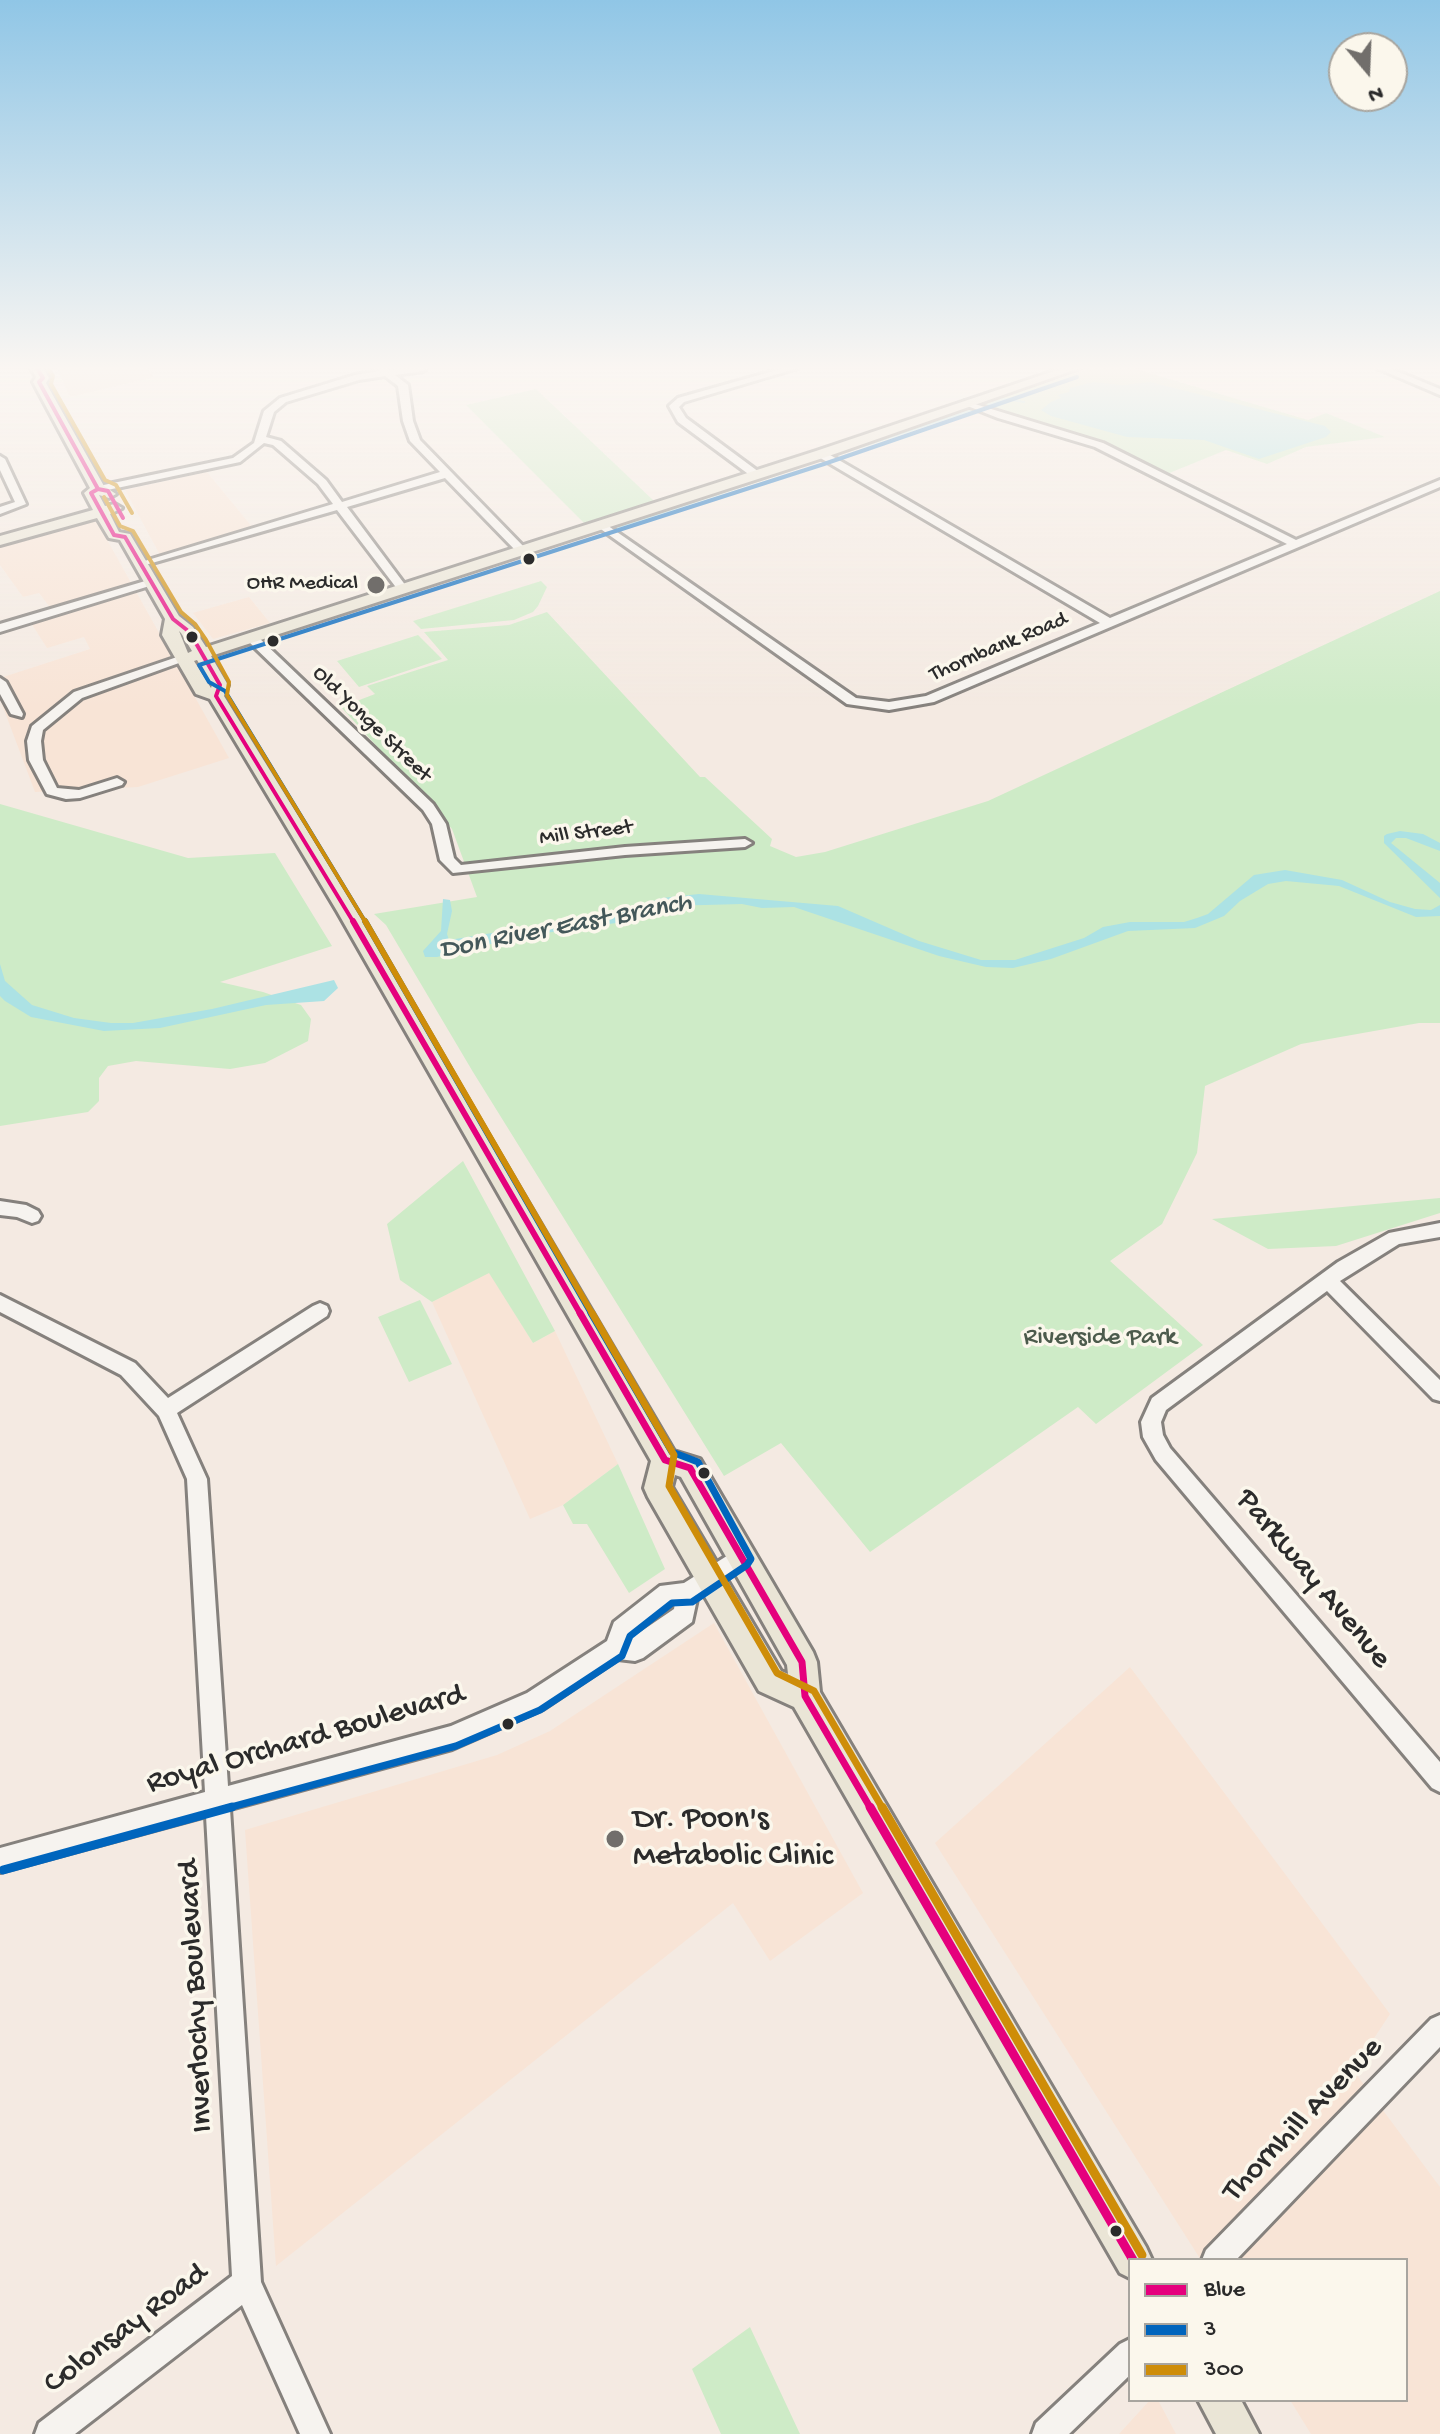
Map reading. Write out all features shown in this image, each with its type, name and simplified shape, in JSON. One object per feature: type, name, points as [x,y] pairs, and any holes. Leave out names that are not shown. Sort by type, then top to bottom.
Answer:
[{"type":"main road","points":[[94,482],[98,489]]},
{"type":"main road","points":[[184,659],[732,482]]},
{"type":"main road","points":[[125,537],[130,531],[108,491],[98,489],[91,493],[114,535],[125,537],[173,619],[187,630],[202,654],[220,685],[216,696]]},
{"type":"main road","points":[[0,540],[117,507]]},
{"type":"main road","points":[[173,619],[170,635],[202,690],[216,696],[347,911],[665,1460],[690,1468],[802,1662],[805,1696],[1132,2258]]},
{"type":"main road","points":[[665,1460],[658,1488],[673,1512],[698,1585],[770,1681],[805,1696]]},
{"type":"main road","points":[[673,1512],[705,1494]]},
{"type":"main road","points":[[1219,2402],[1239,2434]]},
{"type":"street","points":[[0,511],[21,504],[11,482]]},
{"type":"street","points":[[98,489],[135,482]]},
{"type":"street","points":[[321,482],[402,588]]},
{"type":"street","points":[[142,565],[419,482]]},
{"type":"street","points":[[457,482],[521,550]]},
{"type":"street","points":[[868,482],[1109,623]]},
{"type":"street","points":[[1172,482],[1296,544]]},
{"type":"street","name":"Thornbank Road","points":[[600,525],[852,701],[889,706],[929,699],[1440,483]]},
{"type":"street","points":[[0,628],[152,582]]},
{"type":"street","name":"Old Yonge Street","points":[[253,639],[428,807],[439,824],[444,850]]},
{"type":"street","points":[[117,782],[80,794],[66,795],[52,791],[36,760],[34,741],[37,729],[78,695],[184,659]]},
{"type":"street","points":[[0,682],[17,714]]},
{"type":"street","name":"Mill Street","points":[[444,850],[451,867],[469,870],[625,851],[745,843]]},
{"type":"street","points":[[0,1208],[20,1210],[32,1216]]},
{"type":"street","points":[[1440,1230],[1395,1238],[1328,1280],[1440,1393]]},
{"type":"street","name":"Parkway Avenue","points":[[1328,1280],[1159,1404],[1153,1415],[1153,1437],[1163,1454],[1440,1780]]},
{"type":"street","name":"Inverlochy Boulevard","points":[[0,1303],[128,1369],[166,1410],[197,1479],[247,2283],[315,2434]]},
{"type":"street","points":[[166,1410],[320,1311]]},
{"type":"street","name":"Royal Orchard Boulevard","points":[[0,1860],[452,1737],[535,1701],[615,1648],[635,1650],[684,1615],[698,1585],[741,1557]]},
{"type":"street","name":"Thornhill Avenue","points":[[1218,2258],[1440,2028]]},
{"type":"street","name":"Colonsay Road","points":[[50,2434],[247,2283]]},
{"type":"street","points":[[1047,2434],[1128,2356]]},
{"type":"shaded area","points":[[163,482],[215,482],[253,528],[160,555],[125,490]]},
{"type":"shaded area","points":[[96,520],[229,758],[138,787],[35,792],[0,699],[0,678],[90,649],[84,637],[47,648],[31,623],[56,615],[39,593],[23,597],[0,565],[0,548]]},
{"type":"shaded area","points":[[249,597],[270,623],[213,639],[193,613]]},
{"type":"shaded area","points":[[489,1272],[533,1343],[555,1331],[618,1464],[563,1505],[530,1519],[432,1302]]},
{"type":"shaded area","points":[[714,1623],[863,1893],[770,1961],[733,1903],[276,2266],[245,1830],[497,1755],[550,1731]]},
{"type":"shaded area","points":[[1130,1667],[1390,2014],[1353,2070],[1440,2187],[1440,2434],[1311,2434],[1291,2402],[1408,2402],[1408,2258],[1200,2258],[935,1843]]},
{"type":"shaded area","points":[[1148,2402],[1159,2402],[1176,2434],[1119,2434]]},
{"type":"green space","points":[[543,482],[634,482],[654,501],[584,523]]},
{"type":"green space","points":[[541,581],[547,587],[538,606],[533,612],[514,620],[421,629],[413,621]]},
{"type":"green space","name":"Riverside Park","points":[[1440,591],[1440,1023],[1419,1023],[1301,1044],[1205,1086],[1197,1153],[1162,1224],[1110,1261],[1203,1345],[1096,1424],[1078,1407],[870,1552],[781,1443],[724,1476],[473,1072],[386,925],[374,914],[477,897],[452,829],[341,707],[375,694],[367,686],[448,660],[424,632],[509,625],[547,612],[700,777],[705,777],[772,839],[770,846],[796,857],[825,852],[988,801]]},
{"type":"green space","points":[[418,635],[442,659],[359,687],[337,661]]},
{"type":"green space","points":[[0,804],[188,858],[275,853],[332,946],[220,982],[301,1005],[311,1019],[308,1041],[265,1063],[230,1069],[136,1061],[108,1066],[99,1078],[99,1101],[88,1112],[0,1126]]},
{"type":"green space","points":[[463,1161],[555,1331],[533,1343],[489,1273],[432,1302],[400,1280],[387,1224]]},
{"type":"green space","points":[[1440,1198],[1440,1213],[1336,1246],[1268,1249],[1212,1219]]},
{"type":"green space","points":[[420,1300],[452,1364],[409,1382],[378,1317]]},
{"type":"green space","points":[[618,1464],[665,1569],[629,1593],[587,1524],[573,1524],[563,1505]]},
{"type":"green space","points":[[750,2327],[800,2434],[721,2434],[692,2369]]},
{"type":"water","points":[[1400,831],[1423,834],[1440,843],[1440,851],[1406,838],[1396,838],[1391,843],[1440,883],[1440,898],[1384,843],[1384,836]]},
{"type":"water","name":"Don River East Branch","points":[[1285,870],[1342,880],[1390,902],[1415,909],[1431,910],[1440,905],[1440,916],[1416,917],[1339,886],[1286,881],[1268,884],[1240,901],[1224,916],[1195,928],[1128,931],[1051,959],[1013,968],[986,967],[939,956],[794,907],[762,908],[742,904],[667,906],[623,922],[524,936],[437,957],[425,957],[423,951],[441,931],[443,899],[450,900],[452,911],[447,934],[449,940],[621,912],[662,898],[699,894],[838,906],[919,941],[981,960],[1015,960],[1084,938],[1103,927],[1130,922],[1184,922],[1197,918],[1208,914],[1254,875]]},
{"type":"water","points":[[0,964],[5,981],[32,1005],[74,1018],[111,1023],[133,1023],[212,1009],[334,980],[338,988],[324,1001],[266,1005],[160,1028],[104,1031],[31,1017],[5,1001],[0,996]]},
{"type":"waterway","points":[[616,528],[756,482]]},
{"type":"transit line","name":"Blue","points":[[94,482],[98,489],[108,491],[123,518]]},
{"type":"transit line","name":"300","points":[[108,482],[116,485],[132,513]]},
{"type":"transit line","name":"3","points":[[3,1870],[456,1746],[540,1710],[622,1656],[630,1636],[672,1603],[692,1602],[747,1565],[751,1559],[698,1462],[672,1452],[356,906],[225,691],[209,682],[199,665],[769,482]]},
{"type":"transit line","name":"Blue","points":[[98,489],[91,493],[114,535],[125,537],[173,619],[187,630],[197,645],[220,685],[216,696],[347,911],[665,1460],[690,1468],[802,1662],[805,1696],[1132,2258]]},
{"type":"transit line","name":"300","points":[[104,497],[120,526],[133,531],[181,612],[195,624],[206,640],[229,682],[227,695],[356,906],[674,1455],[669,1486],[777,1673],[814,1691],[1142,2255]]},
{"type":"place","name":"OHR Medical","points":[[376,585]]},
{"type":"place","name":"Dr. Poon's Metabolic Clinic","points":[[615,1839]]}]
